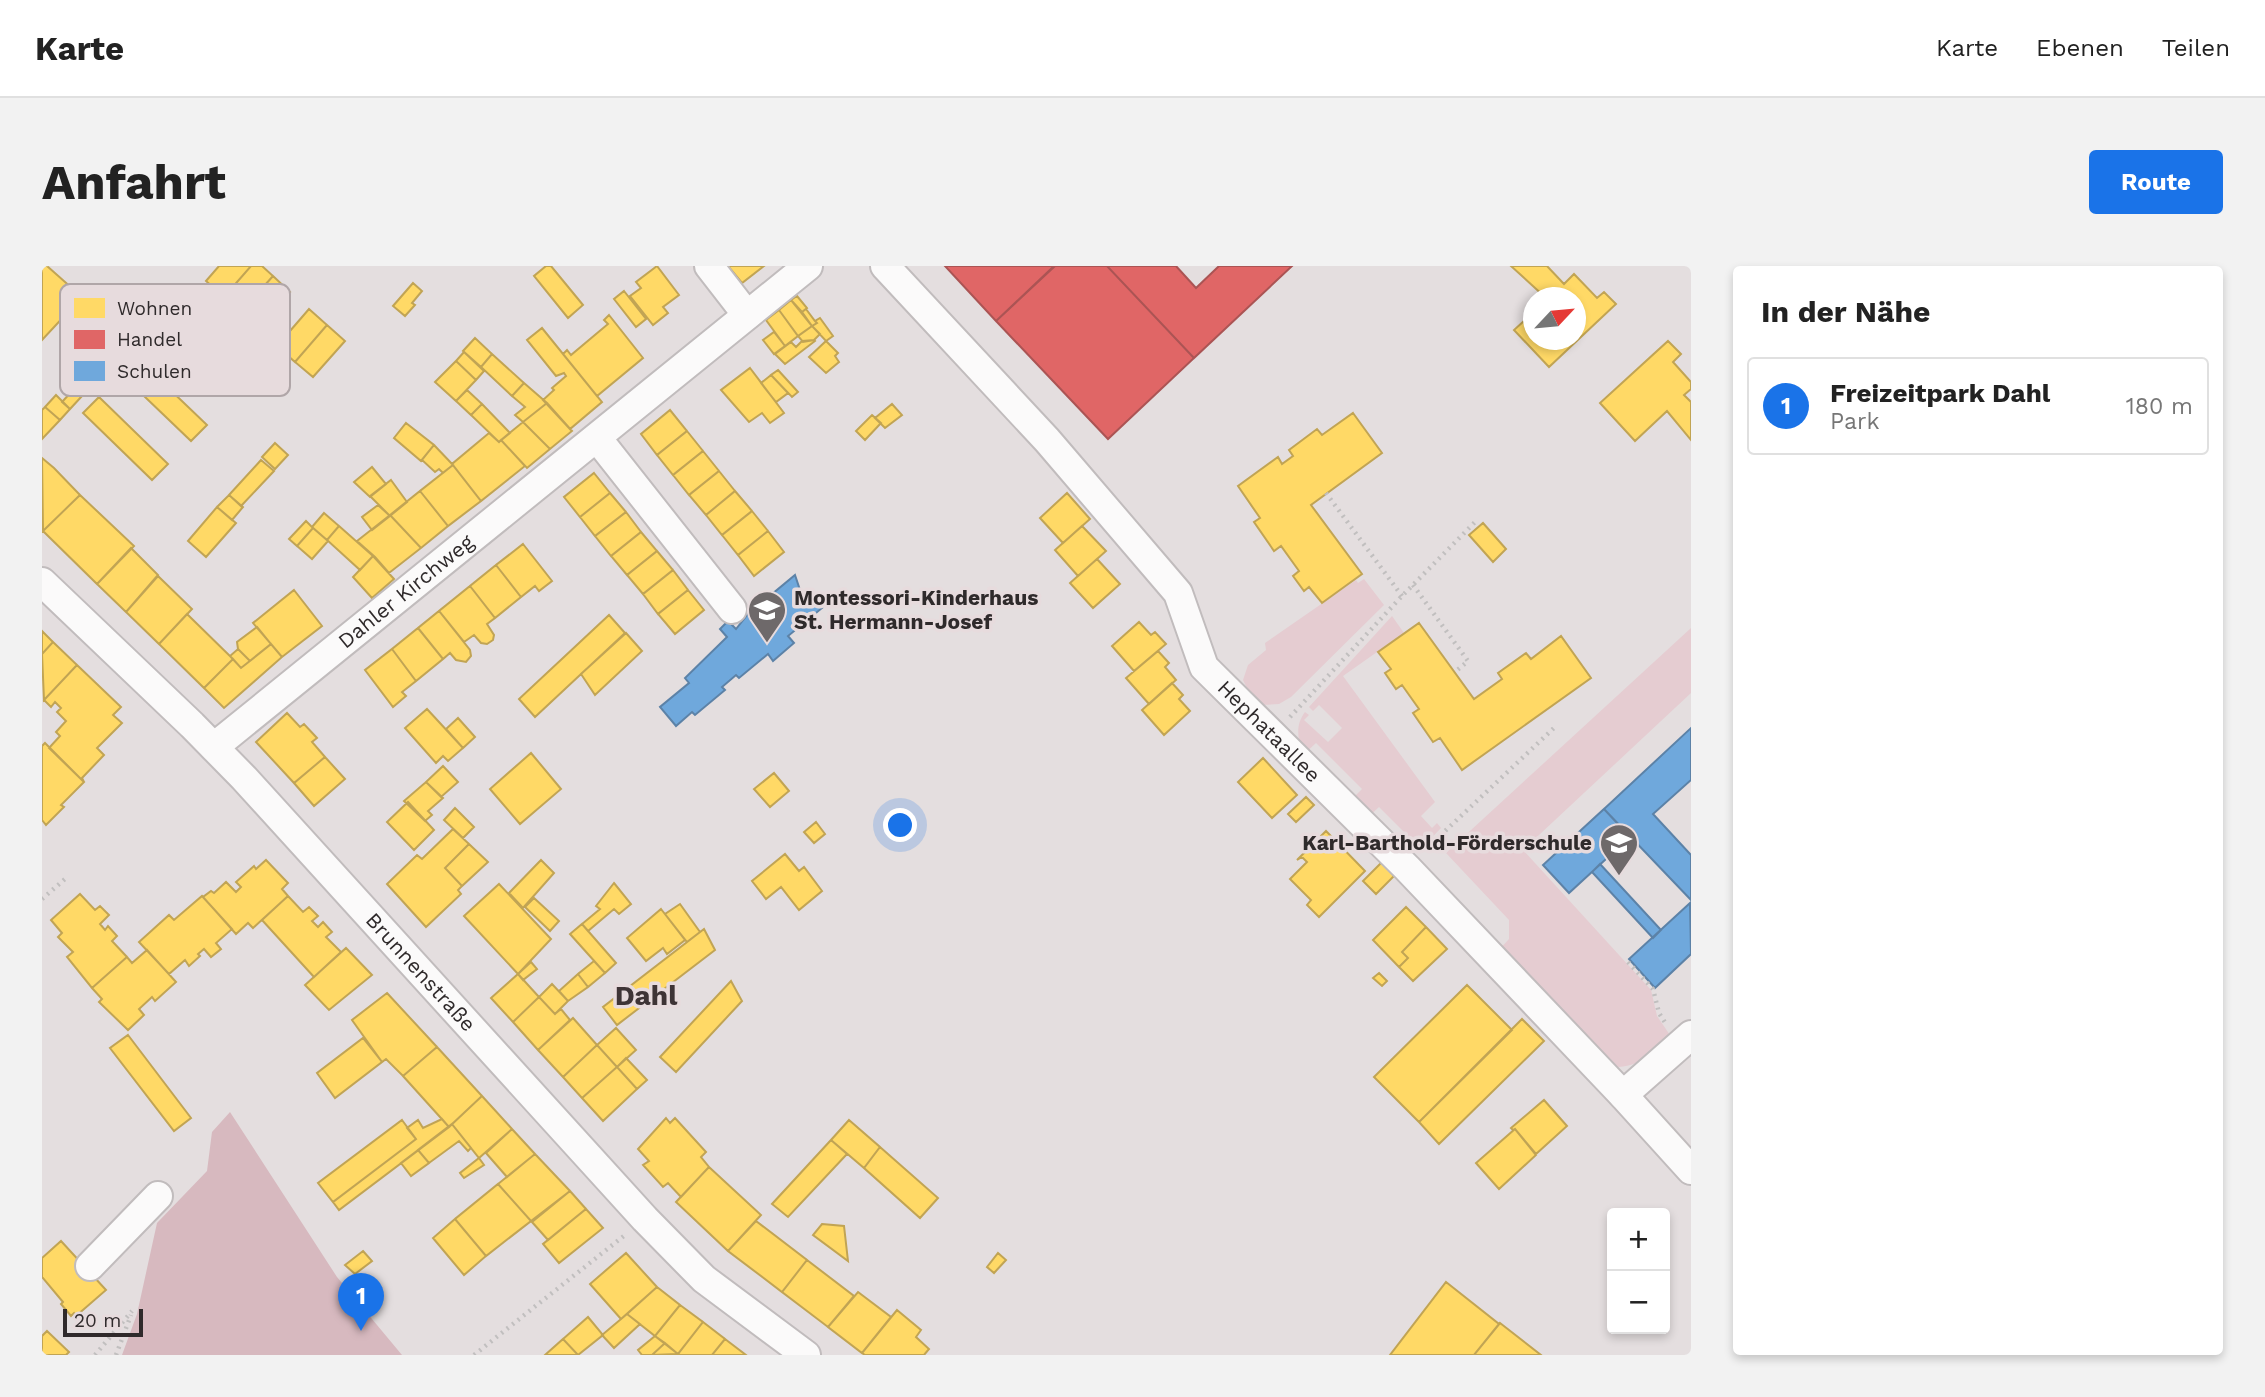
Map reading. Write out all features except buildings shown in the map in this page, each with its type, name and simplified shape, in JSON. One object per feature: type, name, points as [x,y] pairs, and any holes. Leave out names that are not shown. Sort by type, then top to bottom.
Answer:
[{"type":"street","points":[[709,266],[747,315]]},
{"type":"street","name":"Dahler Kirchweg","points":[[214,747],[808,266]]},
{"type":"street","name":"Hephataallee","points":[[885,266],[1046,440],[1178,593],[1204,667],[1407,868],[1691,1170]]},
{"type":"street","points":[[597,438],[732,609]]},
{"type":"street","name":"Brunnenstraße","points":[[42,582],[214,747],[645,1219],[704,1279],[806,1355]]},
{"type":"street","points":[[1623,1095],[1686,1040]]},
{"type":"street","points":[[90,1266],[158,1196]]},
{"type":"path","points":[[1326,494],[1402,596]]},
{"type":"path","points":[[1273,736],[1402,596],[1477,520]]},
{"type":"path","points":[[1413,585],[1468,662],[1455,671]]},
{"type":"path","points":[[1407,868],[1555,727]]},
{"type":"path","points":[[42,899],[65,879]]},
{"type":"path","points":[[1628,962],[1653,989],[1661,1017],[1686,1040]]},
{"type":"path","points":[[474,1355],[645,1219]]},
{"type":"path","points":[[95,1355],[132,1311],[116,1355]]},
{"type":"shaded area","points":[[1364,579],[1384,605],[1291,697],[1279,704],[1262,705],[1249,692],[1243,680],[1248,665],[1266,650],[1265,643],[1356,580],[1358,583]]},
{"type":"shaded area","points":[[1392,616],[1404,633],[1343,676],[1435,802],[1421,816],[1432,828],[1437,823],[1441,828],[1421,849],[1379,807],[1365,820],[1348,803],[1362,789],[1316,743],[1302,756],[1299,739],[1299,723],[1305,712],[1309,715],[1304,720],[1328,742],[1342,728],[1319,705],[1313,711],[1309,707]]},
{"type":"shaded area","points":[[1691,628],[1691,693],[1523,850],[1651,990],[1657,1016],[1672,1038],[1636,1063],[1608,1067],[1497,952],[1509,939],[1509,920],[1446,853]]},
{"type":"shaded area","points":[[230,1112],[337,1277],[402,1355],[122,1355],[137,1314],[157,1223],[207,1171],[212,1132]]},
{"type":"place","name":"Montessori-Kinderhaus St. Hermann-Josef","points":[[767,644]]},
{"type":"place","name":"Karl-Barthold-Förderschule","points":[[1619,877]]},
{"type":"place","name":"Freizeitpark Dahl","points":[[361,1331]]},
{"type":"district","name":"Dahl","points":[[646,995]]}]
